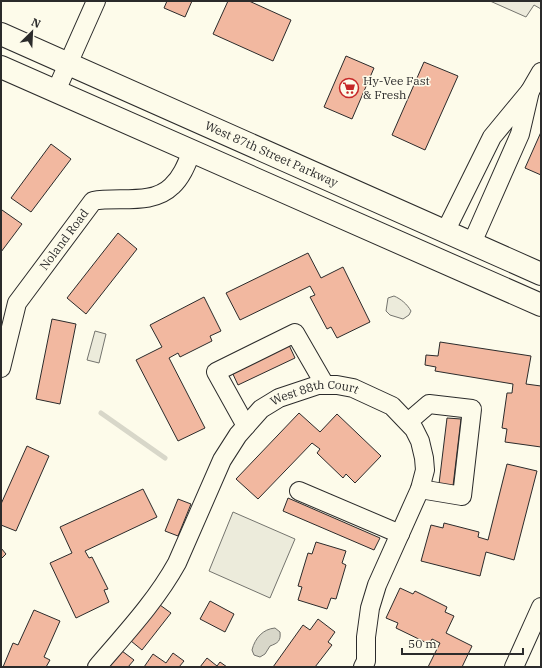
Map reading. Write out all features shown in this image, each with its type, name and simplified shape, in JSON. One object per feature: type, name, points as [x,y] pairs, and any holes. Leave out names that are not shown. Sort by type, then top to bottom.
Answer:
[{"type":"main road","name":"West 87th Street Parkway","points":[[1,34],[541,274]]},
{"type":"main road","points":[[1,67],[541,305]]},
{"type":"main road","points":[[300,198],[316,193],[435,246],[452,247],[472,243]]},
{"type":"street","points":[[56,91],[96,1]]},
{"type":"street","points":[[445,232],[492,137],[530,91],[541,72]]},
{"type":"street","points":[[472,243],[520,134],[530,91]]},
{"type":"street","name":"Noland Road","points":[[1,368],[17,303],[93,201],[104,199],[142,198],[160,194],[172,186],[182,173],[192,151]]},
{"type":"street","points":[[246,426],[216,372],[295,333],[325,385]]},
{"type":"street","name":"West 88th Court","points":[[97,667],[151,603],[168,578],[177,563],[222,460],[238,435],[261,409],[279,398],[318,385],[337,385],[353,388],[392,406],[414,429],[420,442],[424,458],[425,470],[420,488],[377,585],[370,608],[366,637],[367,665]]},
{"type":"street","points":[[408,422],[429,404],[472,409],[462,496],[420,488]]},
{"type":"street","points":[[299,491],[400,534]]},
{"type":"street","points":[[514,667],[541,607]]},
{"type":"shaded area","points":[[490,1],[541,1],[541,9],[534,5],[526,17]]},
{"type":"shaded area","points":[[394,296],[404,302],[411,311],[409,315],[403,319],[390,315],[386,311],[388,298]]},
{"type":"shaded area","points":[[95,331],[106,334],[99,363],[87,360]]},
{"type":"shaded area","points":[[233,512],[295,539],[270,598],[209,571]]},
{"type":"shaded area","points":[[275,628],[280,632],[280,638],[278,641],[270,646],[265,654],[260,657],[254,655],[252,650],[257,638],[263,632]]},
{"type":"building","points":[[167,1],[192,1],[185,17],[164,8]]},
{"type":"building","points":[[228,1],[249,1],[291,20],[273,61],[213,34]]},
{"type":"building","name":"Hy-Vee Fast & Fresh","points":[[346,56],[374,68],[352,119],[324,107]]},
{"type":"building","points":[[424,62],[458,76],[425,150],[392,135]]},
{"type":"building","points":[[541,132],[541,175],[525,168]]},
{"type":"building","points":[[51,144],[71,159],[31,212],[11,198]]},
{"type":"building","points":[[2,210],[22,224],[1,252],[1,211]]},
{"type":"building","points":[[118,233],[137,249],[86,314],[67,298]]},
{"type":"building","points":[[308,253],[321,278],[343,267],[370,322],[337,338],[331,327],[327,329],[310,297],[315,295],[310,286],[240,320],[226,293]]},
{"type":"building","points":[[204,297],[221,331],[210,336],[212,341],[180,357],[178,353],[169,358],[205,428],[178,441],[136,360],[162,347],[150,325]]},
{"type":"building","points":[[52,319],[76,324],[60,404],[36,399]]},
{"type":"building","points":[[440,342],[531,356],[526,384],[541,386],[541,447],[505,442],[507,429],[502,428],[507,393],[512,393],[513,384],[435,371],[436,367],[425,365],[426,355],[438,356]]},
{"type":"building","points":[[289,345],[295,358],[238,385],[232,372]]},
{"type":"building","points":[[299,413],[320,432],[337,414],[381,456],[355,483],[346,474],[343,478],[317,453],[320,449],[312,443],[258,499],[236,479]]},
{"type":"building","points":[[447,418],[461,419],[453,486],[439,484]]},
{"type":"building","points":[[27,446],[49,456],[16,531],[1,525],[1,504]]},
{"type":"building","points":[[507,464],[537,471],[514,560],[486,552],[480,576],[421,561],[431,525],[443,528],[444,523],[479,532],[478,537],[488,540]]},
{"type":"building","points":[[143,489],[157,517],[85,551],[89,558],[92,557],[108,589],[104,590],[109,602],[76,618],[50,563],[72,553],[60,527]]},
{"type":"building","points":[[288,498],[380,538],[374,550],[283,511]]},
{"type":"building","points":[[178,499],[191,504],[178,536],[165,531]]},
{"type":"building","points":[[316,542],[346,551],[342,563],[346,565],[336,599],[331,598],[327,609],[298,600],[302,587],[298,586],[308,553],[312,554]]},
{"type":"building","points":[[1,548],[6,554],[1,559]]},
{"type":"building","points":[[400,588],[413,594],[415,591],[447,607],[445,612],[454,616],[446,633],[472,646],[462,667],[428,667],[440,643],[432,639],[429,644],[396,628],[398,623],[386,618]]},
{"type":"building","points":[[210,601],[234,614],[225,632],[200,619]]},
{"type":"building","points":[[160,605],[171,613],[142,650],[131,641]]},
{"type":"building","points":[[34,610],[60,621],[44,657],[50,660],[46,667],[3,667],[13,643],[18,645]]},
{"type":"building","points":[[318,619],[335,632],[328,642],[332,645],[315,667],[273,667],[303,625],[310,630]]},
{"type":"building","points":[[122,651],[134,660],[128,667],[109,667]]},
{"type":"building","points":[[173,653],[184,661],[179,667],[144,667],[153,654],[166,663]]},
{"type":"building","points":[[207,658],[217,666],[220,662],[227,667],[200,667]]},
{"type":"waterway","points":[[101,413],[165,458]]},
{"type":"place","name":"Hy-Vee Fast & Fresh","points":[[349,88]]}]
